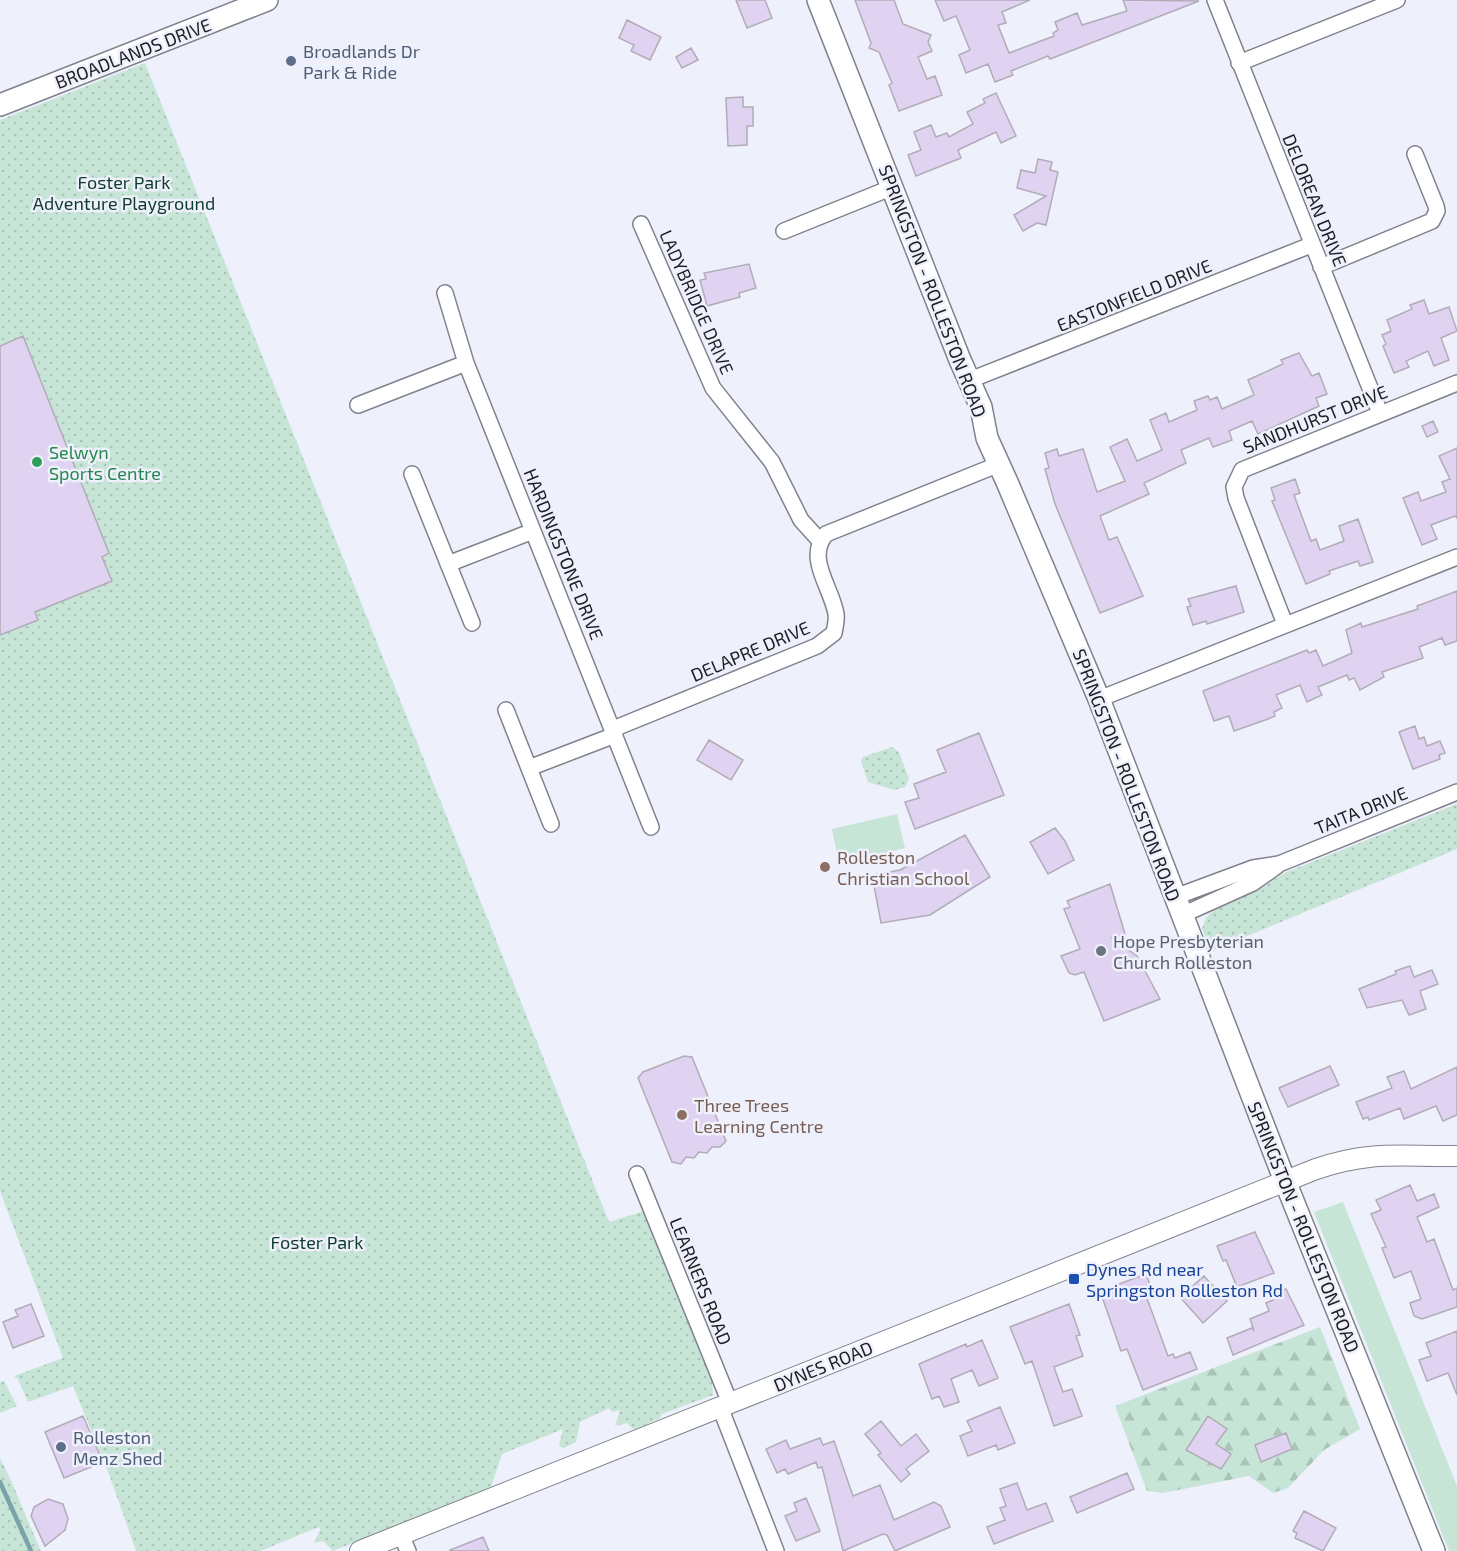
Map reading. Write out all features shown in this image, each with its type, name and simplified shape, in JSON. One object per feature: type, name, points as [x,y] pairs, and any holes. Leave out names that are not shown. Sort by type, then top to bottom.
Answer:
[{"type":"main road","name":"BROADLANDS DRIVE","points":[[0,105],[267,0]]},
{"type":"main road","name":"SPRINGSTON - ROLLESTON ROAD","points":[[818,0],[960,360],[981,407],[987,438],[997,465],[1007,482],[1099,699],[1286,1181],[1434,1551]]},
{"type":"street","name":"DELOREAN DRIVE","points":[[1215,0],[1380,413]]},
{"type":"street","points":[[1239,63],[1397,0]]},
{"type":"street","points":[[1321,267],[1432,221],[1437,211],[1436,206],[1415,154]]},
{"type":"street","points":[[784,231],[893,187]]},
{"type":"street","name":"LADYBRIDGE DRIVE","points":[[641,224],[713,388],[772,462],[801,520],[820,542]]},
{"type":"street","name":"EASTONFIELD DRIVE","points":[[970,380],[1311,245]]},
{"type":"street","name":"HARDINGSTONE DRIVE","points":[[445,293],[466,363],[651,827]]},
{"type":"street","points":[[358,405],[466,363]]},
{"type":"street","name":"SANDHURST DRIVE","points":[[1285,624],[1236,498],[1234,486],[1237,477],[1242,470],[1251,465],[1457,383]]},
{"type":"street","points":[[820,542],[826,534],[843,525],[997,465]]},
{"type":"street","points":[[412,474],[472,623]]},
{"type":"street","points":[[448,564],[533,531]]},
{"type":"street","name":"DELAPRE DRIVE","points":[[529,768],[817,646],[834,633],[837,616],[820,569],[820,542]]},
{"type":"street","points":[[1099,699],[1457,557]]},
{"type":"street","points":[[506,710],[551,824]]},
{"type":"street","name":"TAITA DRIVE","points":[[1178,906],[1253,868],[1279,864],[1457,792]]},
{"type":"street","name":"DYNES ROAD","points":[[360,1551],[404,1543],[725,1405],[1330,1164],[1379,1154],[1457,1156]]},
{"type":"street","name":"LEARNERS ROAD","points":[[637,1174],[725,1405],[776,1551]]},
{"type":"green space","name":"Foster Park","points":[[145,63],[609,1222],[644,1211],[712,1381],[713,1395],[662,1414],[660,1418],[634,1430],[627,1423],[615,1426],[620,1410],[612,1412],[609,1408],[580,1422],[576,1442],[564,1448],[559,1446],[563,1429],[502,1454],[491,1487],[333,1551],[323,1541],[314,1543],[320,1530],[319,1527],[260,1551],[136,1551],[109,1474],[73,1386],[28,1402],[18,1379],[14,1376],[63,1358],[0,1191],[0,120]]},
{"type":"green space","points":[[892,747],[899,752],[909,779],[905,787],[894,790],[868,782],[861,761],[863,757]]},
{"type":"green space","points":[[1457,804],[1457,849],[1211,951],[1202,929],[1206,918],[1215,908],[1263,887],[1284,873]]},
{"type":"green space","points":[[897,814],[905,848],[839,864],[832,829]]},
{"type":"green space","points":[[1343,1202],[1457,1486],[1457,1551],[1449,1551],[1314,1212]]},
{"type":"green space","points":[[1320,1327],[1360,1429],[1324,1450],[1288,1488],[1273,1493],[1249,1476],[1163,1493],[1147,1491],[1115,1406]]},
{"type":"green space","points":[[4,1381],[17,1406],[0,1413],[0,1382]]},
{"type":"green space","points":[[0,1458],[11,1481],[41,1551],[0,1551]]},
{"type":"building","points":[[736,0],[765,0],[772,18],[747,28]]},
{"type":"building","points":[[855,0],[894,0],[903,24],[931,35],[928,42],[932,51],[918,57],[927,79],[935,76],[942,95],[899,111],[889,85],[892,83],[879,52],[869,48],[871,43]]},
{"type":"building","points":[[935,0],[1030,0],[1002,12],[1006,23],[998,25],[1009,53],[1054,36],[1053,33],[1058,30],[1055,22],[1077,13],[1082,25],[1127,11],[1123,0],[1199,1],[1050,59],[1048,56],[1011,71],[1013,75],[995,82],[988,64],[966,73],[959,55],[970,50],[956,16],[944,21]]},
{"type":"building","points":[[627,20],[661,37],[650,60],[631,51],[634,45],[619,38]]},
{"type":"building","points":[[691,48],[698,60],[682,68],[676,57]]},
{"type":"building","points":[[996,93],[1016,136],[1001,143],[996,132],[958,150],[961,158],[916,176],[908,155],[921,150],[914,132],[931,125],[936,137],[947,133],[949,137],[973,124],[967,112],[985,103],[983,99]]},
{"type":"building","points":[[743,97],[743,107],[753,107],[753,126],[747,126],[747,145],[728,146],[726,98]]},
{"type":"building","points":[[1038,159],[1052,162],[1050,170],[1058,172],[1046,225],[1037,223],[1023,231],[1014,215],[1046,196],[1017,188],[1021,170],[1035,173]]},
{"type":"building","points":[[749,264],[756,288],[739,293],[740,297],[707,306],[700,280],[706,279],[704,273]]},
{"type":"building","points":[[1424,300],[1429,314],[1449,307],[1457,331],[1441,338],[1449,360],[1434,366],[1428,351],[1406,361],[1409,367],[1394,373],[1383,346],[1386,344],[1382,335],[1391,331],[1387,320],[1412,309],[1410,305]]},
{"type":"building","name":"Selwyn Sports Centre","points":[[23,336],[109,553],[102,557],[112,581],[35,612],[38,620],[0,635],[0,346]]},
{"type":"building","points":[[1299,353],[1312,376],[1319,373],[1327,394],[1316,398],[1319,406],[1258,434],[1252,421],[1229,431],[1232,440],[1213,447],[1209,438],[1181,450],[1186,463],[1144,483],[1149,494],[1100,516],[1109,540],[1117,537],[1143,596],[1100,613],[1055,504],[1045,469],[1049,468],[1045,453],[1057,449],[1059,456],[1083,449],[1097,492],[1125,481],[1110,447],[1127,439],[1137,461],[1162,450],[1150,420],[1166,413],[1169,422],[1197,410],[1194,401],[1208,396],[1210,400],[1217,397],[1222,409],[1254,395],[1248,380],[1283,364],[1281,360]]},
{"type":"building","points":[[1433,421],[1438,432],[1427,437],[1422,426]]},
{"type":"building","points":[[1457,448],[1457,518],[1455,516],[1431,525],[1437,539],[1422,545],[1403,498],[1418,492],[1421,501],[1446,492],[1442,482],[1450,479],[1439,456]]},
{"type":"building","points":[[1295,479],[1300,493],[1294,495],[1311,541],[1316,539],[1320,550],[1344,541],[1339,526],[1358,519],[1373,562],[1360,566],[1358,561],[1329,571],[1330,574],[1306,584],[1272,501],[1275,500],[1271,488]]},
{"type":"building","points":[[1236,586],[1244,612],[1207,624],[1206,621],[1193,625],[1187,607],[1191,606],[1188,599]]},
{"type":"building","points":[[1457,591],[1457,641],[1445,645],[1442,638],[1419,647],[1423,658],[1382,672],[1384,677],[1360,690],[1354,678],[1349,680],[1347,675],[1318,687],[1322,695],[1307,702],[1300,685],[1276,695],[1282,708],[1274,712],[1275,716],[1234,731],[1229,716],[1214,721],[1203,691],[1307,650],[1309,653],[1316,650],[1323,666],[1352,653],[1346,630],[1361,623],[1362,627],[1418,609],[1417,606]]},
{"type":"building","points":[[1415,726],[1419,739],[1424,737],[1427,746],[1440,741],[1445,753],[1439,755],[1440,759],[1413,769],[1399,732]]},
{"type":"building","points":[[979,733],[1004,795],[915,829],[905,802],[919,798],[914,784],[946,772],[937,750]]},
{"type":"building","points":[[709,740],[743,760],[731,780],[697,760]]},
{"type":"building","points":[[1055,828],[1065,841],[1074,860],[1048,874],[1030,842]]},
{"type":"building","points":[[965,835],[990,877],[930,915],[881,923],[872,875],[900,870]]},
{"type":"building","name":"Hope Presbyterian Church Rolleston","points":[[1110,884],[1125,934],[1112,938],[1137,956],[1160,999],[1104,1021],[1084,972],[1075,975],[1069,973],[1061,956],[1080,949],[1064,909],[1070,907],[1067,901]]},
{"type":"building","points":[[1410,966],[1414,977],[1432,970],[1438,984],[1420,991],[1426,1009],[1409,1015],[1402,1000],[1367,1008],[1359,989]]},
{"type":"building","points":[[684,1056],[692,1057],[726,1141],[720,1147],[712,1147],[707,1153],[699,1152],[694,1158],[686,1157],[681,1164],[672,1162],[638,1078],[643,1072]]},
{"type":"building","points":[[1330,1066],[1339,1085],[1288,1107],[1279,1088]]},
{"type":"building","points":[[1457,1067],[1457,1115],[1443,1121],[1436,1106],[1404,1119],[1400,1108],[1369,1120],[1368,1117],[1363,1119],[1356,1102],[1392,1088],[1387,1077],[1404,1071],[1411,1089]]},
{"type":"building","points":[[1410,1185],[1417,1201],[1434,1194],[1439,1207],[1417,1217],[1427,1242],[1434,1239],[1453,1290],[1457,1288],[1457,1307],[1422,1319],[1414,1316],[1410,1303],[1421,1299],[1411,1271],[1394,1278],[1382,1248],[1386,1247],[1371,1214],[1381,1210],[1376,1200]]},
{"type":"building","points":[[1255,1232],[1274,1273],[1237,1287],[1226,1260],[1223,1261],[1217,1246]]},
{"type":"building","points":[[1146,1274],[1152,1290],[1145,1293],[1168,1356],[1173,1354],[1175,1358],[1190,1352],[1197,1369],[1143,1390],[1127,1349],[1121,1351],[1100,1291]]},
{"type":"building","points":[[1204,1276],[1227,1301],[1203,1323],[1180,1297]]},
{"type":"building","points":[[1286,1289],[1304,1325],[1233,1355],[1227,1338],[1252,1328],[1254,1331],[1250,1319],[1269,1311],[1266,1303],[1273,1300],[1271,1294]]},
{"type":"building","points":[[31,1304],[44,1336],[13,1348],[3,1322],[18,1316],[15,1310]]},
{"type":"building","points":[[1069,1304],[1080,1335],[1076,1336],[1083,1356],[1054,1367],[1063,1392],[1072,1389],[1082,1416],[1054,1426],[1032,1361],[1025,1364],[1010,1327]]},
{"type":"building","points":[[1457,1331],[1457,1395],[1448,1373],[1427,1381],[1419,1360],[1431,1356],[1426,1343]]},
{"type":"building","points":[[982,1340],[998,1378],[979,1386],[972,1370],[951,1379],[959,1402],[944,1407],[939,1396],[932,1399],[919,1364],[966,1344],[967,1347]]},
{"type":"building","points":[[1000,1407],[1015,1443],[998,1450],[996,1445],[968,1456],[960,1436],[972,1431],[967,1421]]},
{"type":"building","points":[[83,1416],[103,1462],[64,1478],[45,1432]]},
{"type":"building","points":[[1208,1416],[1227,1429],[1216,1444],[1231,1454],[1221,1469],[1186,1450]]},
{"type":"building","points":[[881,1421],[901,1446],[916,1434],[929,1451],[906,1469],[910,1474],[901,1482],[878,1455],[881,1453],[865,1434]]},
{"type":"building","points":[[1286,1433],[1292,1449],[1261,1462],[1255,1445]]},
{"type":"building","points":[[820,1438],[823,1445],[834,1441],[853,1496],[880,1485],[894,1520],[934,1502],[941,1506],[950,1527],[895,1551],[887,1535],[883,1534],[843,1551],[822,1467],[818,1468],[816,1462],[788,1474],[785,1469],[777,1473],[766,1449],[786,1440],[790,1449]]},
{"type":"building","points":[[1127,1473],[1134,1489],[1077,1513],[1070,1497]]},
{"type":"building","points":[[1017,1483],[1027,1510],[1046,1503],[1053,1521],[994,1544],[987,1527],[1005,1520],[1000,1508],[1006,1506],[1000,1489]]},
{"type":"building","points":[[806,1498],[820,1531],[796,1541],[785,1516],[797,1511],[794,1503]]},
{"type":"building","points":[[48,1499],[63,1504],[68,1519],[65,1530],[45,1546],[31,1516],[34,1507]]},
{"type":"building","points":[[1304,1511],[1336,1528],[1323,1551],[1295,1538],[1297,1533],[1293,1531]]},
{"type":"building","points":[[483,1537],[489,1551],[450,1551],[450,1550]]},
{"type":"waterway","points":[[0,1482],[31,1551]]},
{"type":"place","name":"Broadlands Dr Park & Ride","points":[[291,61]]},
{"type":"place","name":"Selwyn Sports Centre","points":[[37,462]]},
{"type":"place","name":"Rolleston Christian School","points":[[825,867]]},
{"type":"place","name":"Hope Presbyterian Church Rolleston","points":[[1101,951]]},
{"type":"place","name":"Three Trees Learning Centre","points":[[682,1115]]},
{"type":"place","name":"Dynes Rd near Springston Rolleston Rd","points":[[1074,1279]]},
{"type":"place","name":"Rolleston Menz Shed","points":[[61,1447]]},
{"type":"park label","name":"Foster Park Adventure Playground","points":[[124,192]]}]
